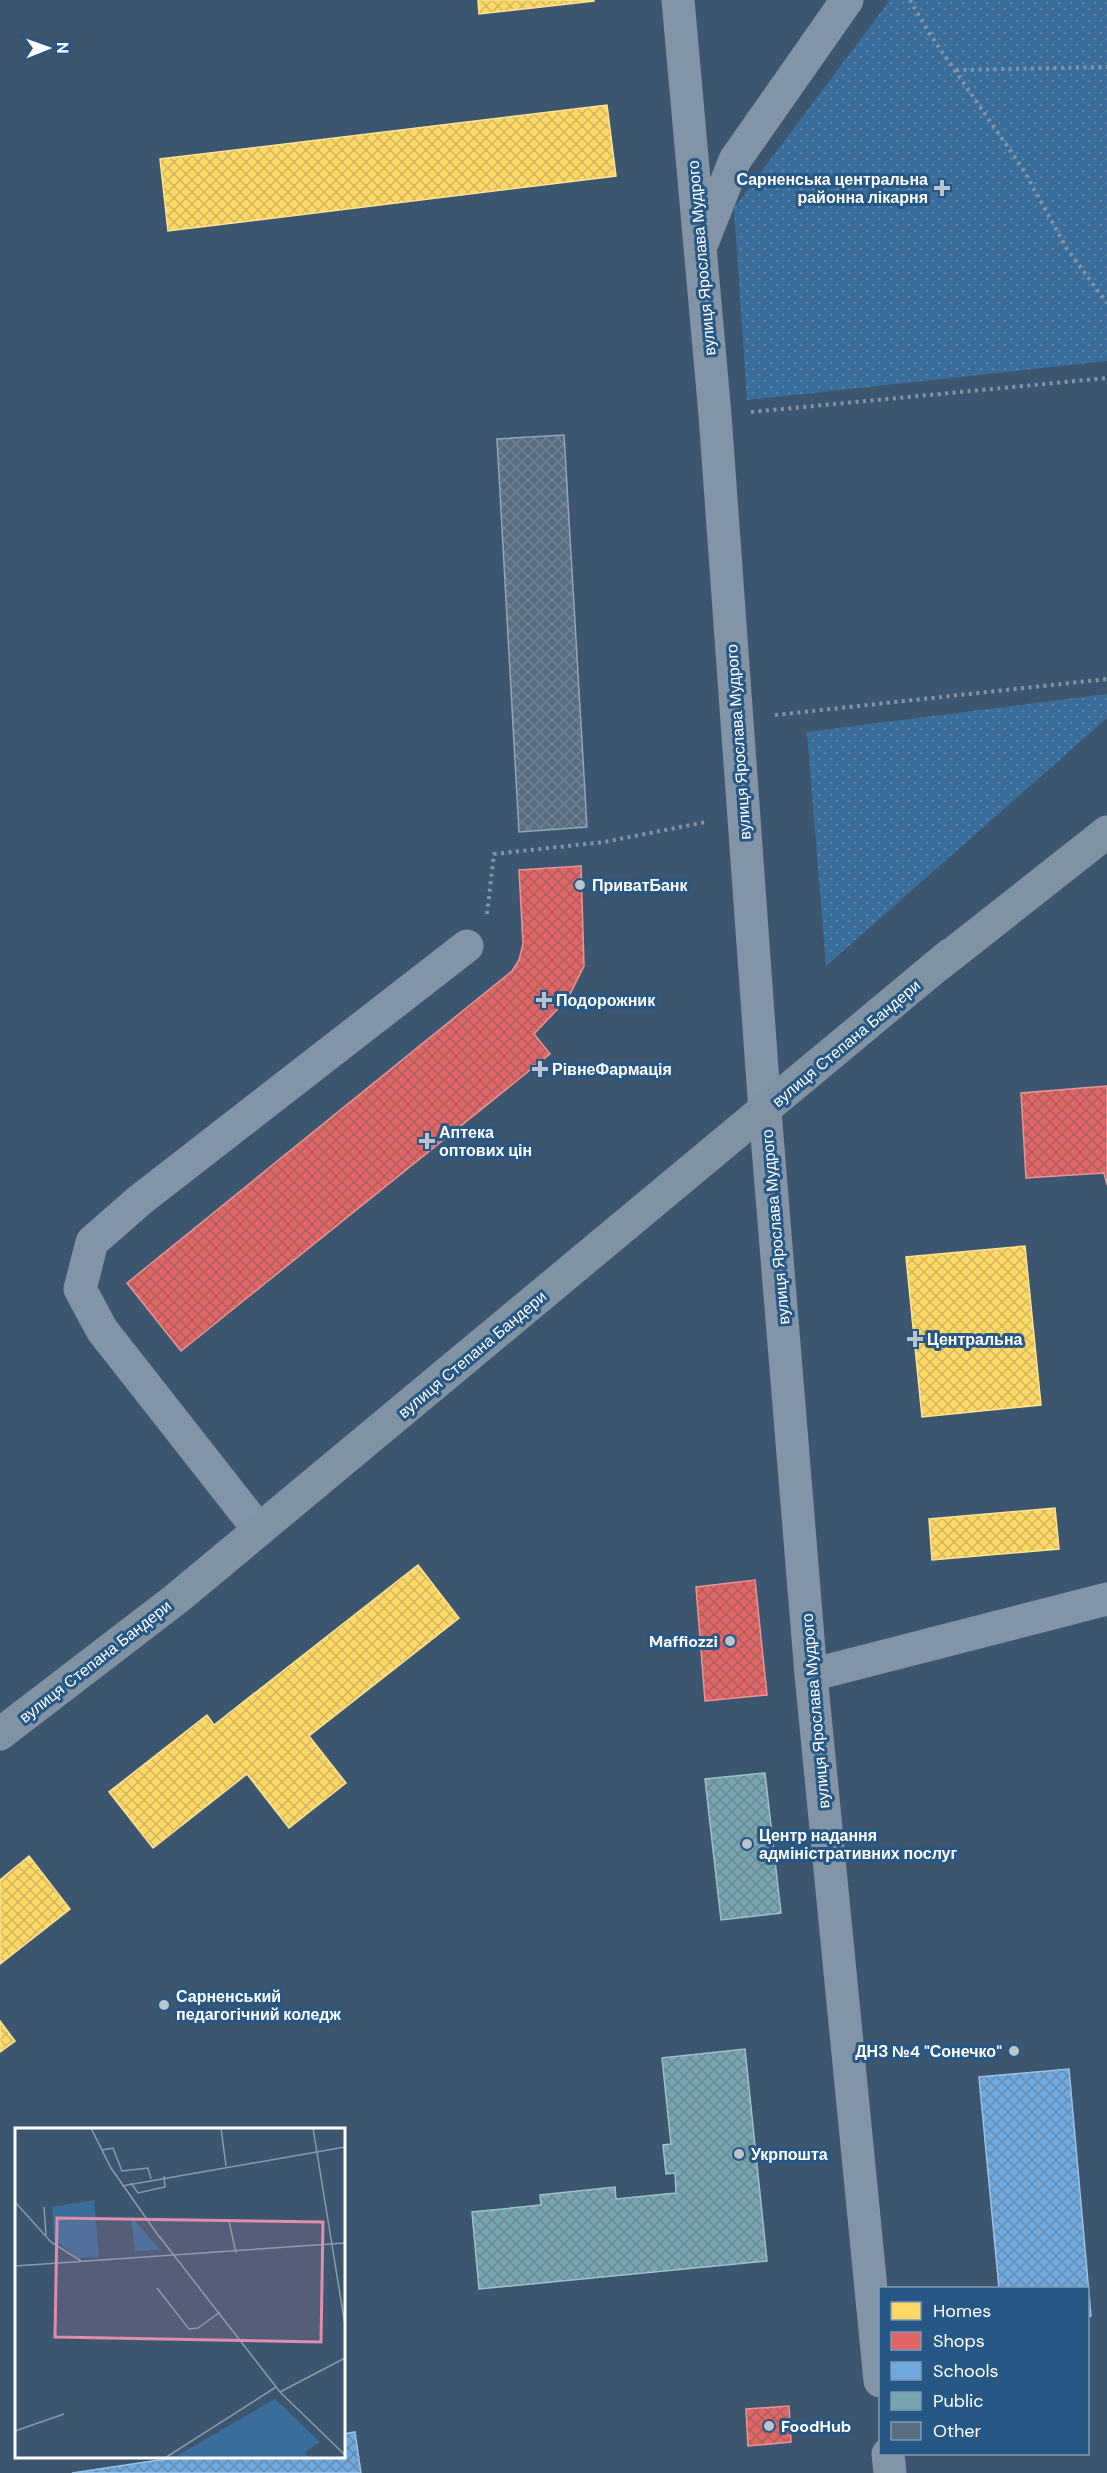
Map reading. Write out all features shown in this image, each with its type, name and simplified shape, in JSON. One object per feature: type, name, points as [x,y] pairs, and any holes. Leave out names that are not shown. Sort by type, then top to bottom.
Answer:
[{"type":"main road","name":"вулиця Степана Бандери","points":[[0,1734],[177,1599],[944,960],[1107,832]]},
{"type":"street","name":"вулиця Ярослава Мудрого","points":[[678,0],[715,416],[765,1111],[811,1675],[879,2371]]},
{"type":"street","points":[[700,249],[735,160],[847,0]]},
{"type":"street","points":[[259,1530],[102,1330],[80,1289],[92,1242],[140,1200],[468,946]]},
{"type":"street","points":[[811,1675],[1107,1599]]},
{"type":"street","points":[[888,2455],[890,2473]]},
{"type":"path","points":[[910,0],[1023,169],[1067,249],[1107,303]]},
{"type":"path","points":[[956,70],[1107,67]]},
{"type":"path","points":[[715,416],[1107,378]]},
{"type":"path","points":[[736,719],[1107,679]]},
{"type":"path","points":[[468,946],[485,929],[494,854],[604,842],[743,815]]},
{"type":"shaded area","name":"Сарненська центральна районна лікарня","points":[[890,0],[1107,0],[1107,361],[747,400],[734,208]]},
{"type":"shaded area","points":[[1107,694],[1107,718],[826,966],[807,732]]},
{"type":"building: Homes","points":[[478,0],[594,0],[594,1],[479,14]]},
{"type":"building: Homes","points":[[607,105],[616,176],[168,231],[160,159]]},
{"type":"building: Homes","points":[[1025,1246],[1041,1405],[922,1417],[906,1257]]},
{"type":"building: Homes","points":[[1055,1508],[1059,1549],[932,1560],[929,1519]]},
{"type":"building: Homes","points":[[418,1565],[459,1618],[309,1736],[346,1783],[289,1828],[247,1774],[153,1848],[109,1792],[207,1715],[214,1725]]},
{"type":"building: Homes","points":[[29,1856],[70,1909],[0,1964],[0,1880]]},
{"type":"building: Homes","points":[[0,2021],[15,2041],[0,2052]]},
{"type":"building: Shops","points":[[581,866],[584,966],[568,998],[534,1034],[550,1054],[181,1351],[127,1283],[512,971],[519,960],[523,944],[519,870]]},
{"type":"building: Shops","points":[[1107,1086],[1107,1185],[1104,1173],[1026,1178],[1021,1093]]},
{"type":"building: Shops","name":"Maffiozzi","points":[[755,1580],[767,1695],[705,1701],[696,1587]]},
{"type":"building: Shops","name":"FoodHub","points":[[789,2406],[791,2442],[748,2446],[746,2409]]},
{"type":"building: Schools","points":[[1069,2069],[1088,2287],[999,2287],[979,2077]]},
{"type":"building: Schools","points":[[1089,2294],[1091,2316],[1089,2317]]},
{"type":"building: Schools","points":[[355,2432],[361,2473],[72,2473],[173,2458],[345,2458],[345,2434]]},
{"type":"building: Public","name":"Центр надання адміністративних послуг","points":[[765,1773],[781,1913],[721,1920],[705,1779]]},
{"type":"building: Public","points":[[745,2049],[767,2261],[479,2289],[472,2212],[541,2205],[540,2195],[615,2187],[616,2199],[676,2193],[675,2173],[666,2174],[663,2145],[671,2144],[662,2058]]},
{"type":"building: Other","points":[[564,435],[587,827],[519,832],[497,439]]},
{"type":"place","name":"Сарненська центральна районна лікарня","points":[[942,188]]},
{"type":"place","name":"ПриватБанк","points":[[580,885]]},
{"type":"place","name":"Подорожник","points":[[544,1000]]},
{"type":"place","name":"РівнеФармація","points":[[540,1069]]},
{"type":"place","name":"Аптека оптових цін","points":[[427,1141]]},
{"type":"place","name":"Центральна","points":[[915,1339]]},
{"type":"place","name":"Maffiozzi","points":[[730,1641]]},
{"type":"place","name":"Центр надання адміністративних послуг","points":[[747,1844]]},
{"type":"place","name":"Сарненський педагогічний коледж","points":[[164,2005]]},
{"type":"place","name":"ДНЗ №4 \"Сонечко\"","points":[[1014,2051]]},
{"type":"place","name":"Укрпошта","points":[[739,2154]]},
{"type":"place","name":"FoodHub","points":[[769,2426]]}]
